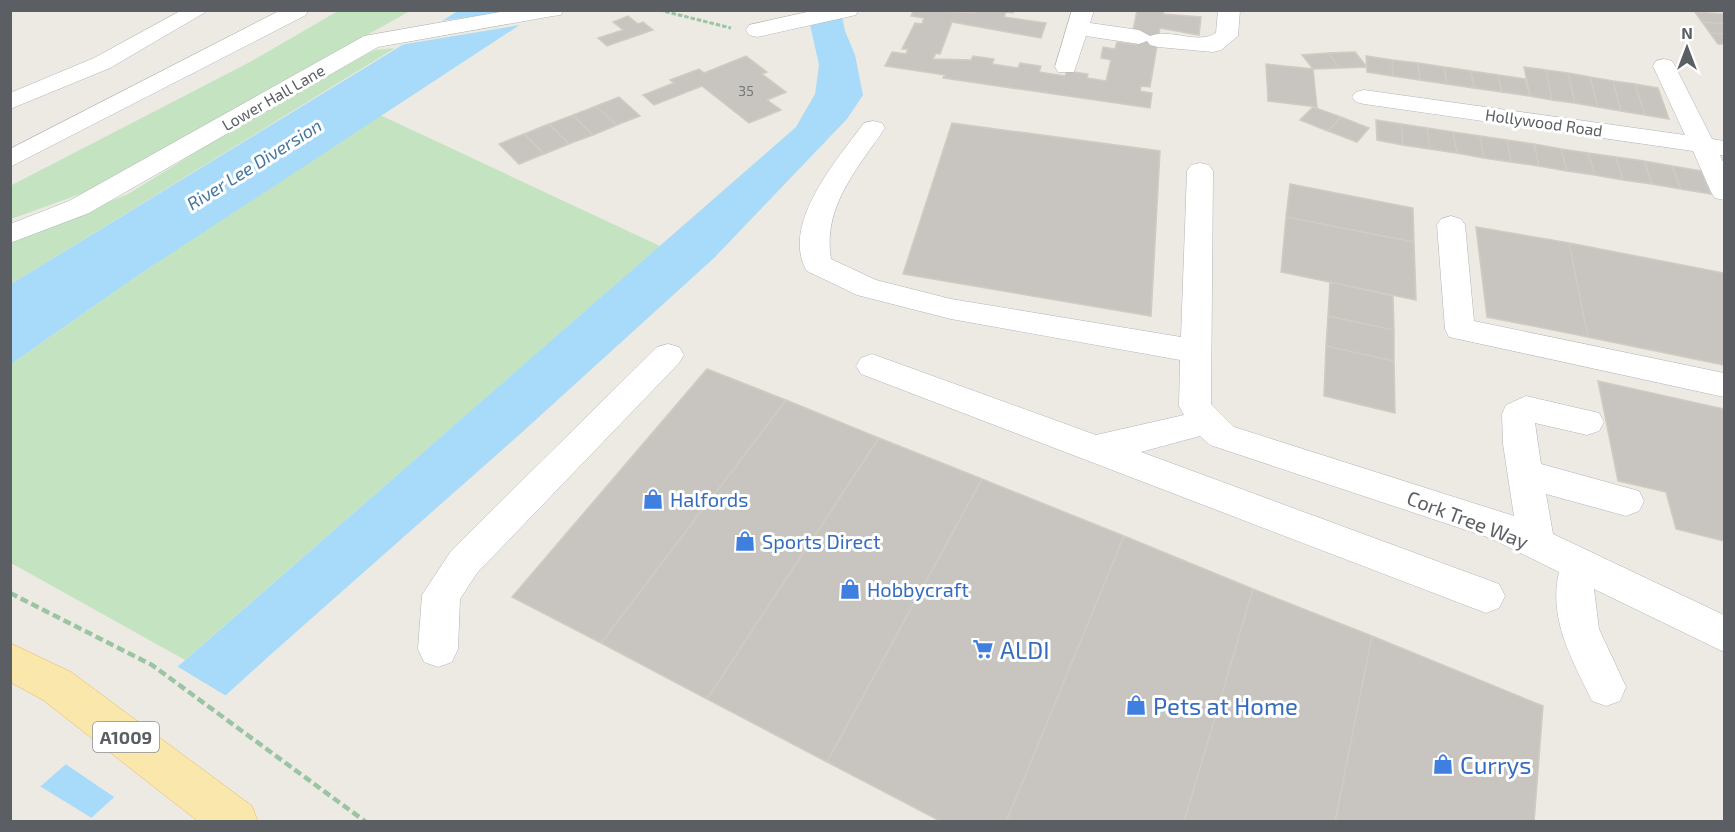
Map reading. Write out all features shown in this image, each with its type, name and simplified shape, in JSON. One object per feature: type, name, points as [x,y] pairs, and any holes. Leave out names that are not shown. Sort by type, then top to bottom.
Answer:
[{"type":"main road","name":"A1009","points":[[10,661],[57,686],[236,822]]},
{"type":"street","points":[[10,102],[102,63],[199,10]]},
{"type":"street","points":[[10,159],[100,116],[298,10]]},
{"type":"street","points":[[381,38],[428,10]]},
{"type":"street","points":[[757,30],[806,22],[848,10]]},
{"type":"street","points":[[1066,67],[1081,19],[1149,38],[1213,45],[1227,36],[1229,10]]},
{"type":"street","name":"Lower Hall Lane","points":[[10,234],[80,207],[381,38],[550,11]]},
{"type":"street","points":[[1664,66],[1688,120],[1714,146],[1725,192]]},
{"type":"street","name":"Hollywood Road","points":[[1364,97],[1714,146]]},
{"type":"street","points":[[873,128],[821,206],[813,241],[817,264],[867,288],[951,309],[1197,351]]},
{"type":"street","points":[[1095,449],[1168,433],[1205,421],[1195,406],[1200,171]]},
{"type":"street","points":[[1451,225],[1460,329],[1725,386]]},
{"type":"street","points":[[438,650],[441,595],[464,562],[668,355]]},
{"type":"street","points":[[872,366],[1486,596]]},
{"type":"street","points":[[1537,545],[1520,444],[1521,410],[1526,408],[1587,422]]},
{"type":"street","name":"Cork Tree Way","points":[[1205,421],[1222,436],[1502,527],[1725,634]]},
{"type":"street","points":[[1525,474],[1626,501]]},
{"type":"street","points":[[1579,565],[1574,593],[1578,628],[1606,687]]},
{"type":"path","points":[[659,10],[745,31],[757,30]]},
{"type":"path","points":[[10,593],[152,665],[366,822]]},
{"type":"green space","points":[[338,11],[410,11],[86,192],[11,219],[10,186],[250,62]]},
{"type":"green space","points":[[395,48],[11,284],[11,243],[128,194],[279,101],[375,50]]},
{"type":"green space","points":[[380,115],[660,246],[185,660],[11,563],[11,364],[140,274]]},
{"type":"water","name":"River Lee Diversion","points":[[458,11],[541,11],[140,274],[11,364],[11,284]]},
{"type":"water","points":[[807,11],[841,11],[845,31],[855,55],[863,95],[847,119],[714,258],[88,821],[11,821],[10,813],[796,127],[815,94],[819,65]]},
{"type":"pier","points":[[511,11],[543,13],[526,24],[394,46],[433,22]]},
{"type":"pier","points":[[175,665],[228,697],[117,799],[64,763]]},
{"type":"pier","points":[[38,785],[95,820],[11,821],[10,809]]},
{"type":"building","points":[[914,10],[976,13],[978,10],[1013,10],[1013,13],[1006,12],[1004,17],[1046,23],[1041,38],[952,22],[940,54],[936,53],[933,59],[971,60],[973,56],[994,59],[992,64],[1018,68],[1020,63],[1041,66],[1039,72],[1065,76],[1067,71],[1088,74],[1087,78],[1106,81],[1111,60],[1101,58],[1103,47],[1115,49],[1117,42],[1137,45],[1140,32],[1133,31],[1137,10],[1164,10],[1163,14],[1201,17],[1199,35],[1160,28],[1150,87],[1141,86],[1140,91],[1152,93],[1150,108],[943,78],[945,75],[885,66],[892,52],[906,54],[908,49],[902,49],[915,23],[922,24],[924,18],[911,16]]},
{"type":"building","points":[[1695,12],[1724,14],[1724,24],[1702,22]]},
{"type":"building","points":[[628,16],[638,24],[643,22],[653,30],[607,46],[598,38],[623,30],[613,22]]},
{"type":"building","points":[[1702,22],[1724,24],[1724,34],[1710,33]]},
{"type":"building","points":[[1710,33],[1724,34],[1724,44],[1718,44]]},
{"type":"building","points":[[1355,52],[1367,67],[1340,68],[1328,53]]},
{"type":"building","points":[[1328,53],[1340,68],[1313,69],[1302,55]]},
{"type":"building","points":[[746,56],[767,72],[762,74],[786,92],[767,100],[781,110],[749,123],[702,86],[654,105],[643,95],[674,83],[670,80],[699,69],[704,73]]},
{"type":"building","points":[[1366,56],[1392,60],[1393,76],[1367,72]]},
{"type":"building","points":[[1392,60],[1418,63],[1420,80],[1393,76]]},
{"type":"building","points":[[1418,63],[1444,67],[1447,84],[1420,80]]},
{"type":"building","points":[[1266,64],[1313,69],[1317,107],[1268,101]]},
{"type":"building","points":[[1444,67],[1471,71],[1474,88],[1447,84]]},
{"type":"building","points":[[1524,67],[1546,70],[1552,100],[1530,96]]},
{"type":"building","points":[[1546,70],[1568,73],[1575,103],[1552,100]]},
{"type":"building","points":[[1471,71],[1498,75],[1502,92],[1474,88]]},
{"type":"building","points":[[1568,73],[1590,77],[1598,107],[1575,103]]},
{"type":"building","points":[[1498,75],[1525,79],[1530,96],[1502,92]]},
{"type":"building","points":[[1590,77],[1613,81],[1621,111],[1598,107]]},
{"type":"building","points":[[1613,81],[1635,84],[1645,115],[1621,111]]},
{"type":"building","points":[[1635,84],[1658,88],[1669,119],[1645,115]]},
{"type":"building","points":[[619,97],[640,116],[617,125],[596,106]]},
{"type":"building","points":[[596,106],[617,125],[593,135],[573,115]]},
{"type":"building","points":[[1313,107],[1341,117],[1328,131],[1300,120]]},
{"type":"building","points":[[573,115],[593,135],[569,144],[549,124]]},
{"type":"building","points":[[1341,117],[1369,128],[1357,142],[1328,131]]},
{"type":"building","points":[[1376,120],[1401,124],[1403,145],[1377,140]]},
{"type":"building","points":[[952,123],[1160,151],[1151,316],[903,274]]},
{"type":"building","points":[[549,124],[569,144],[544,154],[524,134]]},
{"type":"building","points":[[1401,124],[1427,128],[1430,149],[1403,145]]},
{"type":"building","points":[[1427,128],[1453,132],[1457,153],[1430,149]]},
{"type":"building","points":[[1453,132],[1480,136],[1484,158],[1457,153]]},
{"type":"building","points":[[524,134],[544,154],[519,164],[499,144]]},
{"type":"building","points":[[1480,136],[1507,140],[1511,162],[1484,158]]},
{"type":"building","points":[[1507,140],[1534,144],[1539,166],[1511,162]]},
{"type":"building","points":[[1534,144],[1561,149],[1567,171],[1539,166]]},
{"type":"building","points":[[1561,149],[1588,153],[1595,175],[1567,171]]},
{"type":"building","points":[[1588,153],[1616,157],[1623,180],[1595,175]]},
{"type":"building","points":[[1616,157],[1644,161],[1652,184],[1623,180]]},
{"type":"building","points":[[1644,161],[1672,166],[1681,189],[1652,184]]},
{"type":"building","points":[[1672,166],[1701,171],[1711,194],[1681,189]]},
{"type":"building","points":[[1290,184],[1413,208],[1414,242],[1286,217]]},
{"type":"building","points":[[1286,217],[1414,242],[1416,300],[1281,272]]},
{"type":"building","points":[[1476,227],[1569,243],[1588,337],[1487,317]]},
{"type":"building","points":[[1569,243],[1724,273],[1724,365],[1588,337]]},
{"type":"building","points":[[1330,282],[1393,296],[1394,330],[1328,316]]},
{"type":"building","points":[[1328,316],[1394,330],[1394,361],[1326,346]]},
{"type":"building","points":[[1326,346],[1394,361],[1395,413],[1324,396]]},
{"type":"building","name":"Halfords","points":[[707,369],[786,400],[601,643],[512,597]]},
{"type":"building","points":[[1598,381],[1724,409],[1724,541],[1676,529],[1666,492],[1618,481]]},
{"type":"building","name":"Sports Direct","points":[[786,400],[879,438],[707,699],[601,643]]},
{"type":"building","name":"Hobbycraft","points":[[879,438],[982,479],[827,762],[707,699]]},
{"type":"building","name":"ALDI","points":[[982,479],[1124,536],[1006,822],[942,822],[827,762]]},
{"type":"building","name":"Pets at Home","points":[[1124,536],[1253,589],[1184,822],[1006,822]]},
{"type":"building","points":[[1253,589],[1372,636],[1335,822],[1184,822]]},
{"type":"building","name":"Currys","points":[[1372,636],[1543,706],[1534,822],[1335,822]]},
{"type":"place","name":"Halfords","points":[[653,499]]},
{"type":"place","name":"Sports Direct","points":[[745,541]]},
{"type":"place","name":"Hobbycraft","points":[[850,589]]},
{"type":"place","name":"ALDI","points":[[983,649]]},
{"type":"place","name":"Pets at Home","points":[[1136,705]]},
{"type":"place","name":"Currys","points":[[1443,764]]}]
